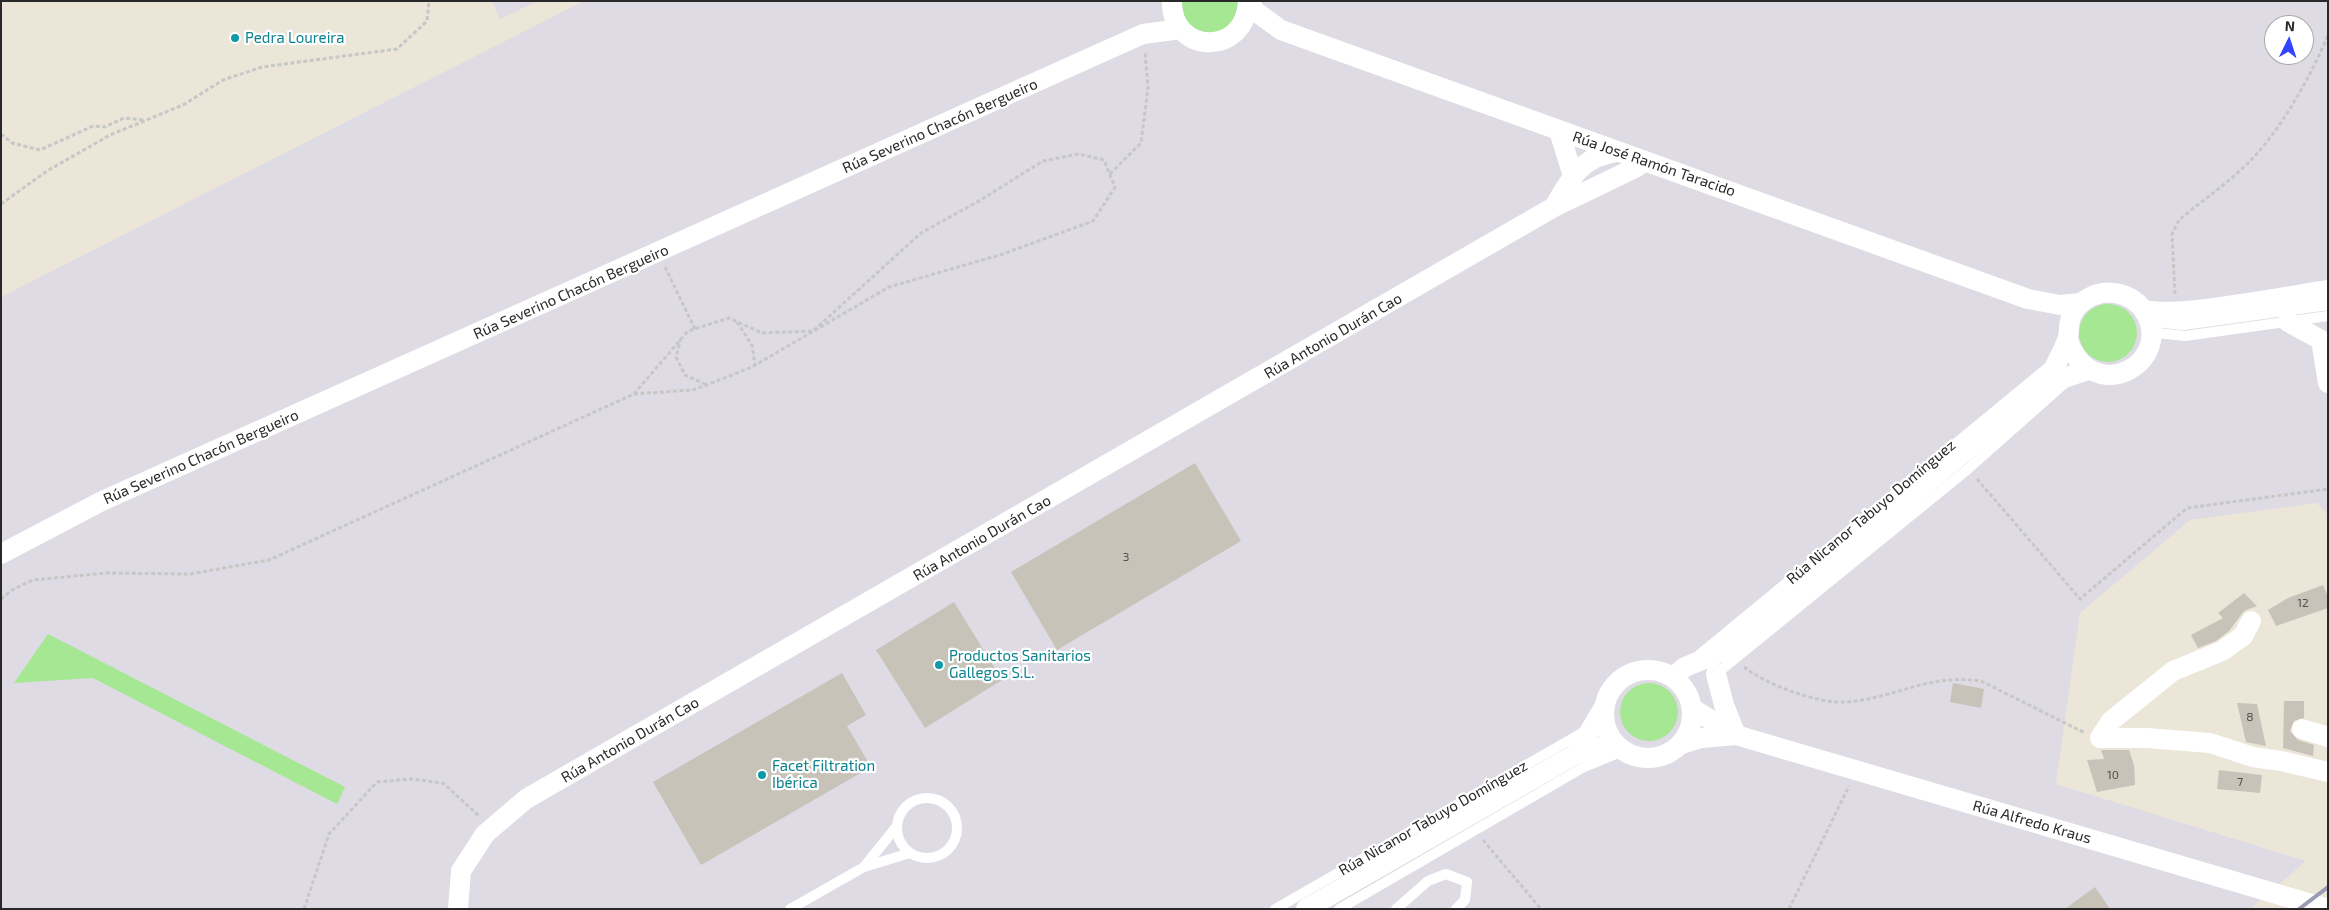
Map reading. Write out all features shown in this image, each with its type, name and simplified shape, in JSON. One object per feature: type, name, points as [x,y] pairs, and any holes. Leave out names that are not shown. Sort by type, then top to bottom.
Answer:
[{"type":"street","name":"Rúa José Ramón Taracido","points":[[1248,1],[1255,11],[1281,30]]},
{"type":"street","points":[[1237,32],[1246,17],[1248,1]]},
{"type":"street","points":[[1172,2],[1172,12],[1181,29]]},
{"type":"street","name":"Rúa Severino Chacón Bergueiro","points":[[1143,34],[1172,2]]},
{"type":"street","name":"Rúa José Ramón Taracido","points":[[1181,29],[1190,38],[1202,42],[1215,43],[1227,39],[1237,32],[1257,28],[1281,30],[1616,152],[2028,298],[2060,304],[2081,303]]},
{"type":"street","name":"Rúa Severino Chacón Bergueiro","points":[[1,554],[102,501],[1143,34],[1181,29]]},
{"type":"street","points":[[1559,131],[1580,183]]},
{"type":"street","name":"Rúa Antonio Durán Cao","points":[[458,909],[461,871],[485,834],[526,800],[1554,207],[1616,152]]},
{"type":"street","name":"Rúa Antonio Durán Cao","points":[[1580,183],[1635,168],[1645,161]]},
{"type":"street","points":[[2154,335],[2141,308],[2124,295],[2109,292],[2093,296],[2081,303],[2072,316],[2068,335],[2081,372],[2113,375],[2128,371],[2145,355],[2154,335],[2179,313]]},
{"type":"street","name":"Rúa José Ramón Taracido","points":[[2028,298],[2068,335]]},
{"type":"street","points":[[2141,308],[2179,313],[2328,300]]},
{"type":"street","points":[[2288,322],[2325,337],[2328,383]]},
{"type":"street","name":"Rúa Nicanor Tabuyo Domínguez","points":[[2046,384],[2059,359],[2068,335]]},
{"type":"street","name":"Rúa Nicanor Tabuyo Domínguez","points":[[1691,702],[1716,674],[1730,654],[2046,384],[2081,372]]},
{"type":"street","points":[[2100,738],[2111,720],[2173,671],[2222,651],[2243,636],[2251,621]]},
{"type":"street","name":"Rúa Nicanor Tabuyo Domínguez","points":[[1679,672],[1730,654]]},
{"type":"street","points":[[1649,669],[1679,672],[1691,702],[1689,733],[1682,744],[1672,752],[1660,757],[1635,757],[1619,747],[1607,732],[1604,720],[1604,707],[1608,695],[1615,684],[1630,673],[1649,669]]},
{"type":"street","points":[[1716,674],[1724,705],[1736,735]]},
{"type":"street","name":"Rúa Alfredo Kraus","points":[[1691,702],[1736,735],[2328,909]]},
{"type":"street","name":"Rúa Nicanor Tabuyo Domínguez","points":[[1576,754],[1604,707]]},
{"type":"street","points":[[2302,729],[2328,737]]},
{"type":"street","name":"Rúa Alfredo Kraus","points":[[1682,744],[1701,738],[1736,735]]},
{"type":"street","points":[[2100,738],[2146,738],[2210,742],[2253,757],[2296,764],[2328,772]]},
{"type":"street","name":"Rúa Nicanor Tabuyo Domínguez","points":[[1306,909],[1576,754],[1619,747]]},
{"type":"lane","points":[[2179,313],[2328,285]]},
{"type":"lane","points":[[2154,335],[2185,336],[2328,316]]},
{"type":"lane","name":"Rúa Nicanor Tabuyo Domínguez","points":[[1679,672],[2059,359]]},
{"type":"lane","name":"Rúa Nicanor Tabuyo Domínguez","points":[[1730,654],[1968,469],[2081,372]]},
{"type":"lane","name":"Rúa Nicanor Tabuyo Domínguez","points":[[1275,909],[1592,727]]},
{"type":"lane","name":"Rúa Nicanor Tabuyo Domínguez","points":[[1339,909],[1619,747]]},
{"type":"lane","points":[[864,868],[897,826],[904,808],[922,798],[939,800],[948,806],[956,817],[957,831],[952,845],[945,853],[926,858],[910,853],[898,839],[897,826]]},
{"type":"lane","points":[[790,909],[864,868],[910,853]]},
{"type":"lane","points":[[1396,909],[1428,881],[1446,874],[1466,882],[1465,900],[1456,909]]},
{"type":"path","points":[[1,204],[47,172],[110,135],[182,105],[223,80],[262,67],[397,49],[427,21],[429,1]]},
{"type":"path","points":[[1110,174],[1141,143],[1148,88],[1143,34]]},
{"type":"path","points":[[2179,313],[2172,234],[2179,220],[2252,158],[2279,123],[2313,69],[2328,36]]},
{"type":"path","points":[[1,134],[12,143],[40,150],[94,126],[105,126],[124,118],[145,120]]},
{"type":"path","points":[[1,599],[12,590],[33,580],[106,573],[190,574],[269,560],[634,394],[692,390],[755,366],[889,287],[1003,254],[1093,221],[1115,187],[1104,160],[1079,154],[1043,161],[979,201],[920,232],[813,331],[762,334],[729,318],[688,331],[634,394]]},
{"type":"path","points":[[658,253],[695,328]]},
{"type":"path","points":[[736,321],[752,345],[755,366]]},
{"type":"path","points":[[681,338],[676,357],[685,375],[707,384]]},
{"type":"path","points":[[1968,469],[2080,599],[2187,508],[2328,489]]},
{"type":"path","points":[[1730,654],[1761,678],[1792,692],[1846,702],[1936,680],[1965,678],[1982,681],[2055,719],[2100,738]]},
{"type":"path","points":[[1789,909],[1856,770]]},
{"type":"path","points":[[304,909],[329,834],[377,782],[411,779],[443,783],[493,828]]},
{"type":"path","points":[[1475,830],[1540,909]]},
{"type":"shaded area","points":[[492,1],[538,1],[500,19]]},
{"type":"shaded area","points":[[584,1],[2328,1],[2328,515],[2317,503],[2190,520],[2080,613],[2056,784],[2306,861],[2250,909],[1,909],[1,297]]},
{"type":"green space","points":[[1181,1],[1239,1],[1233,23],[1218,34],[1199,33],[1185,21]]},
{"type":"green space","points":[[2102,304],[2114,304],[2129,312],[2137,327],[2137,339],[2129,354],[2114,362],[2102,362],[2087,354],[2079,339],[2079,327],[2087,312]]},
{"type":"green space","points":[[48,634],[345,787],[337,804],[93,678],[14,683]]},
{"type":"green space","points":[[1643,683],[1655,683],[1670,691],[1678,706],[1678,718],[1670,733],[1655,741],[1643,741],[1628,733],[1620,718],[1620,706],[1628,691]]},
{"type":"building","points":[[1195,463],[1241,541],[1057,650],[1011,572]]},
{"type":"building","points":[[2323,585],[2328,597],[2328,608],[2276,626],[2268,610],[2288,598]]},
{"type":"building","points":[[2244,593],[2257,606],[2244,611],[2229,631],[2216,641],[2198,648],[2191,635],[2223,618],[2218,613]]},
{"type":"building","name":"Productos Sanitarios Gallegos S.L.","points":[[954,602],[1002,680],[925,728],[876,650]]},
{"type":"building","name":"Facet Filtration Ibérica","points":[[842,673],[866,715],[847,726],[871,767],[701,865],[653,782]]},
{"type":"building","points":[[1953,683],[1984,689],[1981,708],[1950,702]]},
{"type":"building","points":[[2284,701],[2304,701],[2304,718],[2294,721],[2290,731],[2298,740],[2314,745],[2313,756],[2283,748]]},
{"type":"building","points":[[2237,703],[2257,704],[2266,746],[2246,742]]},
{"type":"building","points":[[2101,750],[2129,750],[2134,765],[2135,785],[2097,792],[2087,760],[2104,759]]},
{"type":"building","points":[[2219,770],[2262,775],[2260,793],[2217,789]]},
{"type":"building","points":[[2095,887],[2110,909],[2065,909]]},
{"type":"railway","points":[[2299,909],[2328,887]]},
{"type":"place","name":"Pedra Loureira","points":[[235,38]]},
{"type":"place","name":"Productos Sanitarios Gallegos S.L.","points":[[939,665]]},
{"type":"place","name":"Facet Filtration Ibérica","points":[[762,775]]}]
